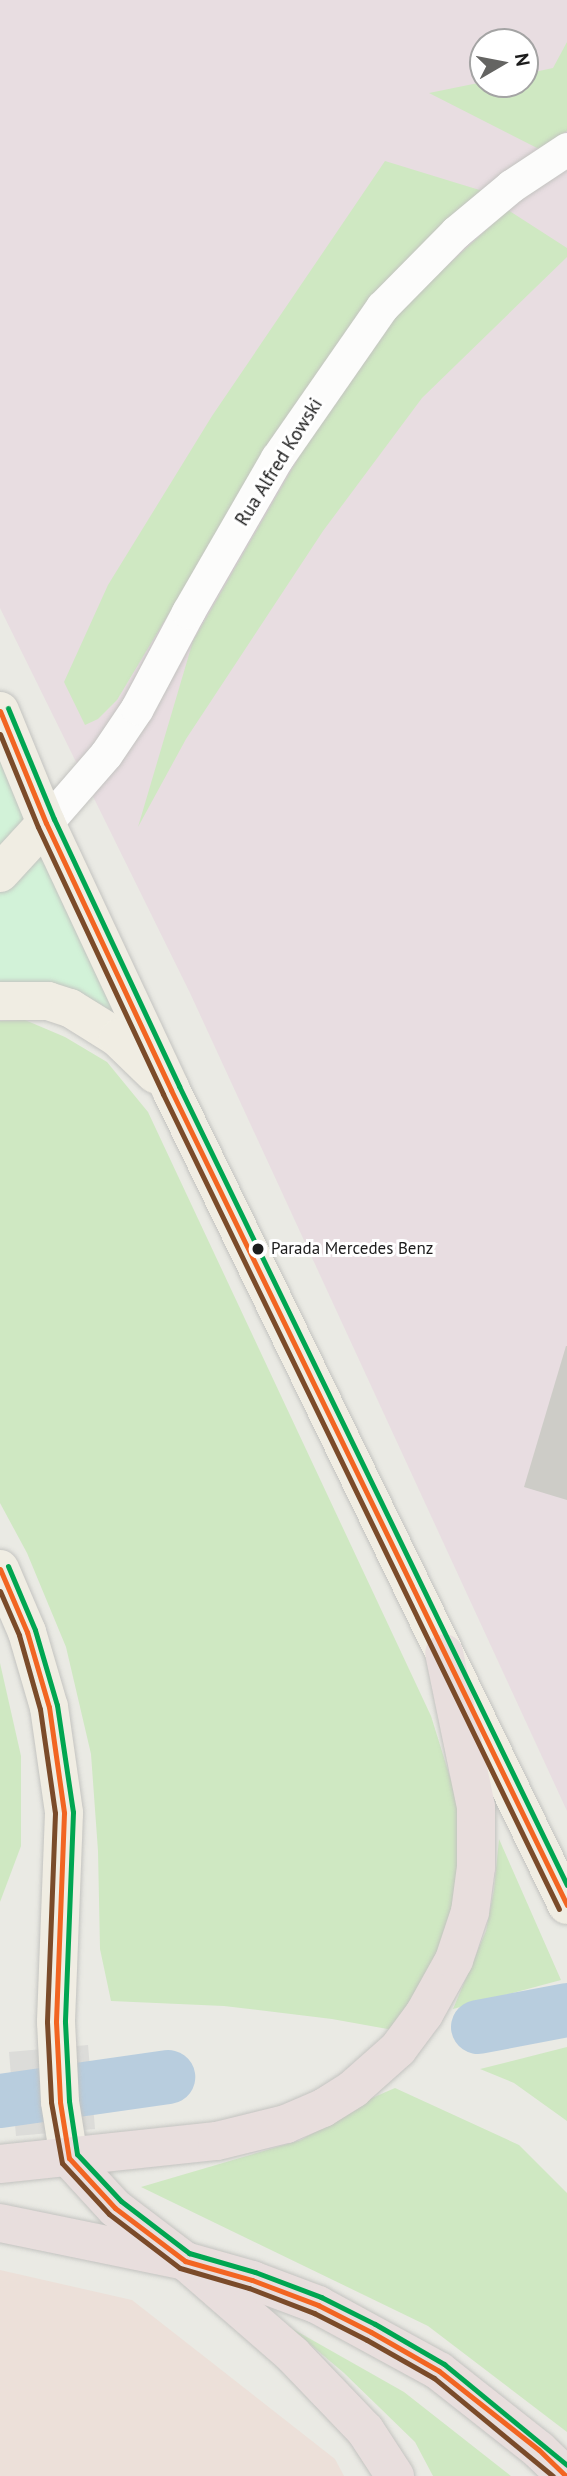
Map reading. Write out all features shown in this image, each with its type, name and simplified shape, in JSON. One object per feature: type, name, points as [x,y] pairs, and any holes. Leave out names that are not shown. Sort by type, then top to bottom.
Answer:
[{"type":"highway","points":[[0,2164],[66,2145],[217,2141],[286,2124],[323,2108],[353,2089],[398,2049],[424,2014],[454,1959],[470,1912],[476,1867],[476,1807],[444,1653]]},
{"type":"highway","points":[[66,2145],[115,2208],[185,2261],[292,2354],[365,2430],[394,2476]]},
{"type":"highway","points":[[0,2223],[185,2261],[252,2280],[318,2305],[439,2371],[539,2450],[566,2476]]},
{"type":"main road","points":[[0,711],[46,823],[171,1090],[567,1905]]},
{"type":"main road","points":[[0,873],[46,823]]},
{"type":"main road","points":[[0,1001],[48,1001],[70,1008],[118,1038],[171,1090]]},
{"type":"main road","points":[[0,1569],[27,1632],[49,1707],[64,1813],[56,2055],[66,2145]]},
{"type":"street","name":"Rua Alfred Kowski","points":[[46,823],[106,754],[137,708],[188,612],[277,458],[383,307],[456,232],[511,186],[567,149]]},
{"type":"shaded area","points":[[0,0],[567,0],[567,1811],[190,993],[0,608]]},
{"type":"shaded area","points":[[0,2270],[132,2300],[335,2459],[344,2476],[0,2476]]},
{"type":"green space","points":[[567,42],[567,131],[539,149],[429,93],[469,85],[469,98],[539,98],[539,71],[553,68]]},
{"type":"green space","points":[[385,161],[486,192],[267,450],[117,700],[98,719],[85,725],[64,682],[108,585],[212,416]]},
{"type":"green space","points":[[508,210],[567,248],[567,257],[422,398],[323,531],[186,739],[138,827],[193,641],[311,436],[394,314]]},
{"type":"green space","points":[[0,733],[37,825],[0,862]]},
{"type":"green space","points":[[42,841],[141,1045],[0,995],[0,885]]},
{"type":"green space","points":[[25,1020],[65,1037],[107,1062],[148,1112],[431,1716],[459,1806],[462,1881],[441,1954],[393,2030],[332,2019],[224,2006],[111,2001],[100,1949],[98,1851],[91,1754],[66,1647],[27,1553],[0,1503],[0,1021]]},
{"type":"green space","points":[[0,1663],[21,1756],[21,1846],[0,1902]]},
{"type":"green space","points":[[499,1839],[561,1980],[453,2009],[486,1931],[494,1890]]},
{"type":"green space","points":[[567,2047],[567,2121],[514,2083],[480,2069]]},
{"type":"green space","points":[[395,2088],[519,2145],[567,2193],[567,2432],[428,2326],[141,2187],[301,2140],[372,2098]]},
{"type":"green space","points":[[291,2328],[404,2392],[511,2476],[433,2476],[415,2442],[344,2373]]},
{"type":"pier","points":[[88,2045],[95,2129],[16,2136],[9,2052]]},
{"type":"building","points":[[567,1346],[567,1500],[524,1487]]},
{"type":"waterway","points":[[478,2027],[567,2010]]},
{"type":"waterway","points":[[0,2101],[168,2077]]},
{"type":"transit line","points":[[8,708],[54,819],[179,1086],[567,1885]]},
{"type":"transit line","points":[[0,711],[46,823],[171,1090],[567,1905]]},
{"type":"transit line","points":[[0,734],[38,827],[163,1094],[559,1909]]},
{"type":"transit line","points":[[8,1566],[35,1630],[57,1705],[73,1812],[65,2022],[69,2101],[77,2154],[121,2201],[189,2253],[255,2272],[321,2297],[375,2324],[444,2364],[567,2465]]},
{"type":"transit line","points":[[0,1569],[27,1632],[49,1707],[64,1813],[56,2022],[60,2102],[69,2158],[115,2208],[185,2261],[252,2280],[318,2305],[371,2332],[439,2371],[539,2450],[566,2476]]},
{"type":"transit line","points":[[0,1591],[19,1635],[40,1709],[55,1813],[47,2022],[51,2102],[62,2163],[109,2214],[180,2268],[249,2288],[314,2313],[367,2340],[434,2378],[553,2476]]},
{"type":"place","name":"Parada Mercedes Benz","points":[[258,1249]]}]
